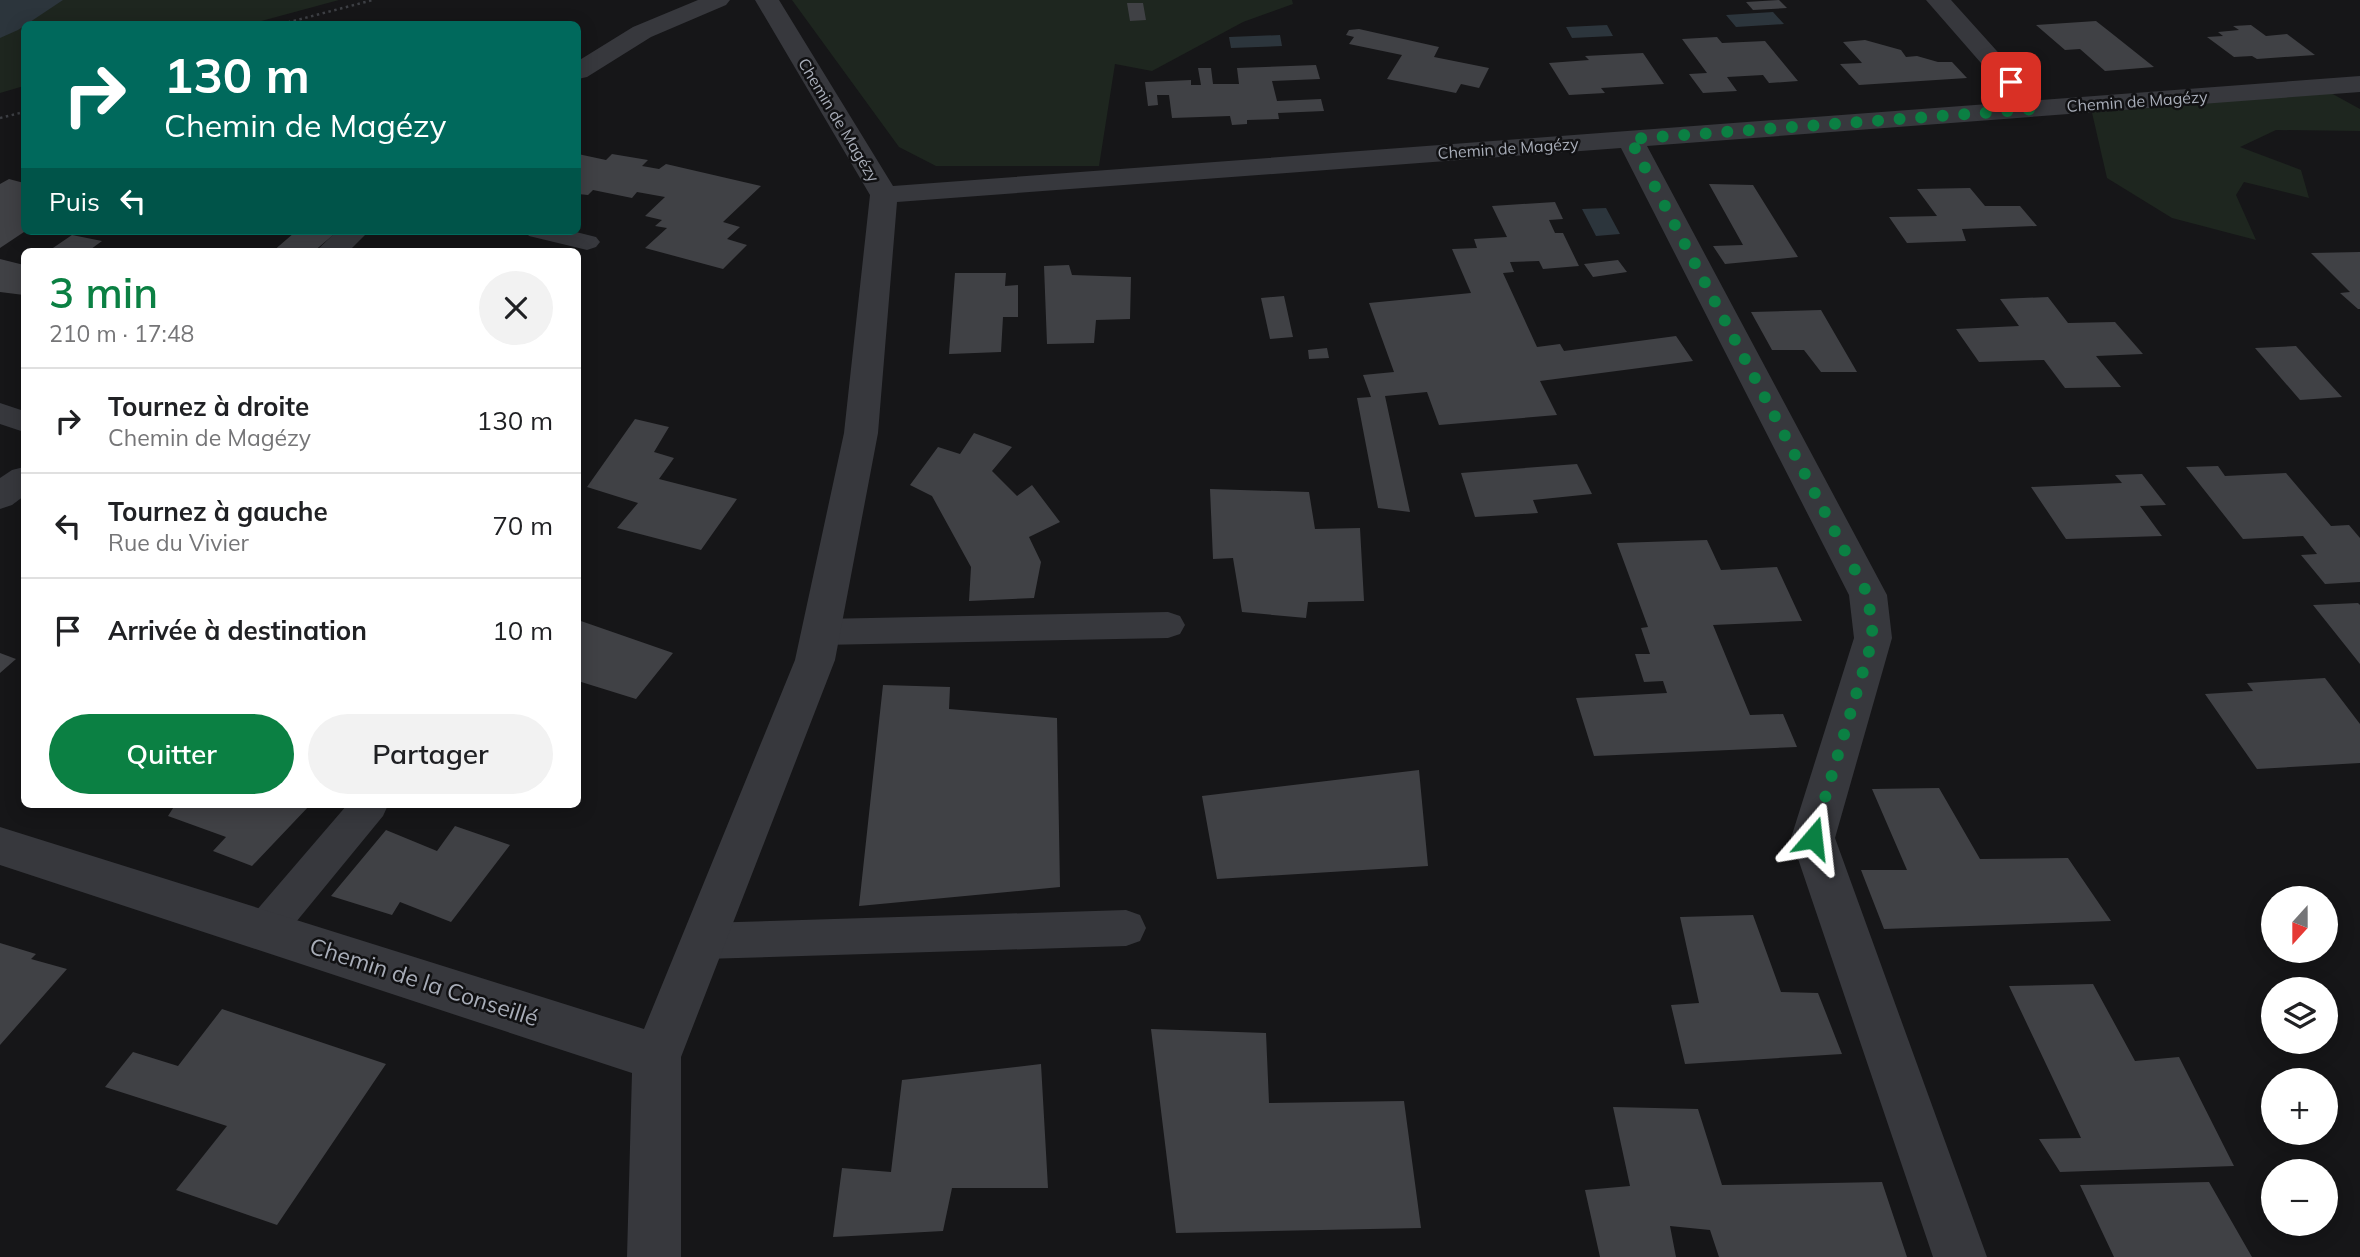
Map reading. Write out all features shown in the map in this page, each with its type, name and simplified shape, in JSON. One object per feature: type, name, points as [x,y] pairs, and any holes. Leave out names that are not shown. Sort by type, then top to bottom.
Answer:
[{"type":"street","points":[[581,70],[642,32],[718,0]]},
{"type":"street","name":"Chemin de Magézy","points":[[767,0],[884,195],[2360,84]]},
{"type":"street","points":[[1938,0],[2035,109]]},
{"type":"street","points":[[1630,139],[1868,595],[1873,638],[1813,838],[1960,1257]]},
{"type":"street","points":[[654,1257],[657,1057],[815,660],[861,433],[884,195]]},
{"type":"street","points":[[335,248],[350,235]]},
{"type":"street","points":[[0,496],[21,481]]},
{"type":"street","name":"Chemin de la Conseillé","points":[[0,846],[657,1057]]},
{"type":"lane","points":[[556,235],[587,242]]},
{"type":"lane","points":[[0,413],[21,421]]},
{"type":"lane","points":[[821,632],[1168,625]]},
{"type":"lane","points":[[264,931],[367,808]]},
{"type":"lane","points":[[703,941],[1126,928]]},
{"type":"path","points":[[293,21],[373,0]]},
{"type":"path","points":[[0,118],[21,112]]},
{"type":"shaded area","points":[[0,0],[339,0],[261,21],[21,21],[21,87],[0,93]]},
{"type":"shaded area","points":[[0,0],[63,0],[32,21],[21,21],[21,28],[0,38]]},
{"type":"shaded area","points":[[792,0],[1292,0],[1293,4],[1243,22],[1152,71],[1115,64],[1099,166],[936,166],[899,147]]},
{"type":"shaded area","points":[[1773,12],[1784,24],[1736,27],[1726,15]]},
{"type":"shaded area","points":[[1607,25],[1613,36],[1572,38],[1566,27]]},
{"type":"shaded area","points":[[1280,35],[1282,46],[1231,48],[1229,37]]},
{"type":"shaded area","points":[[2320,87],[2360,109],[2360,131],[2276,130],[2240,147],[2301,170],[2309,198],[2244,182],[2236,195],[2256,240],[2172,218],[2107,178],[2090,104]]},
{"type":"shaded area","points":[[1606,208],[1620,234],[1596,236],[1582,209]]},
{"type":"building","points":[[1779,0],[1787,8],[1753,10],[1746,2]]},
{"type":"building","points":[[1127,3],[1143,3],[1146,20],[1130,21]]},
{"type":"building","points":[[2096,21],[2154,67],[2105,71],[2080,49],[2065,50],[2036,25]]},
{"type":"building","points":[[2251,25],[2266,36],[2287,34],[2315,55],[2257,59],[2252,56],[2234,57],[2207,37],[2223,36],[2218,32],[2239,30],[2233,26]]},
{"type":"building","points":[[1359,29],[1439,47],[1434,57],[1489,68],[1479,88],[1461,84],[1456,93],[1387,79],[1402,55],[1349,44],[1354,37],[1346,35],[1349,30]]},
{"type":"building","points":[[1717,37],[1722,43],[1765,41],[1798,81],[1769,83],[1763,75],[1727,77],[1737,91],[1703,93],[1689,74],[1707,73],[1682,39]]},
{"type":"building","points":[[1865,40],[1901,50],[1906,57],[1917,56],[1938,62],[1952,62],[1967,78],[1859,85],[1840,64],[1862,63],[1843,42]]},
{"type":"building","points":[[1643,53],[1664,84],[1601,88],[1605,93],[1569,95],[1549,63],[1589,60],[1585,56]]},
{"type":"building","points":[[1316,65],[1320,79],[1272,81],[1277,101],[1321,99],[1324,111],[1278,113],[1279,119],[1247,120],[1247,124],[1232,125],[1230,116],[1172,118],[1169,95],[1157,95],[1158,105],[1148,106],[1145,82],[1191,80],[1191,85],[1201,85],[1198,68],[1211,68],[1213,84],[1239,84],[1237,68]]},
{"type":"building","points":[[612,154],[648,160],[642,166],[659,169],[666,164],[761,186],[723,222],[740,227],[727,239],[747,245],[723,269],[645,248],[667,228],[655,226],[662,220],[645,216],[665,197],[637,192],[632,198],[593,190],[588,195],[581,194],[581,155],[606,160]]},
{"type":"building","points":[[9,179],[21,182],[21,234],[0,248],[0,184]]},
{"type":"building","points":[[1709,184],[1753,185],[1798,257],[1725,264],[1713,246],[1743,245]]},
{"type":"building","points":[[1970,188],[1985,206],[2020,206],[2037,226],[1962,229],[1966,241],[1907,243],[1889,217],[1937,216],[1917,189]]},
{"type":"building","points":[[1555,202],[1563,219],[1549,220],[1555,233],[1563,233],[1579,266],[1543,269],[1539,261],[1510,262],[1514,272],[1503,273],[1537,347],[1560,344],[1564,351],[1676,336],[1693,361],[1540,381],[1557,415],[1439,425],[1427,392],[1385,396],[1410,512],[1378,508],[1357,398],[1371,397],[1363,375],[1394,372],[1369,303],[1471,293],[1452,249],[1477,248],[1474,239],[1507,237],[1492,206]]},
{"type":"building","points":[[72,235],[102,241],[92,248],[53,248]]},
{"type":"building","points":[[292,235],[333,235],[318,248],[277,248]]},
{"type":"building","points":[[2360,252],[2358,309],[2340,293],[2350,292],[2311,253]]},
{"type":"building","points":[[0,259],[21,264],[21,295],[0,292]]},
{"type":"building","points":[[1618,260],[1627,272],[1593,277],[1584,264]]},
{"type":"building","points":[[1069,265],[1072,275],[1131,277],[1130,319],[1096,320],[1094,343],[1047,344],[1044,266]]},
{"type":"building","points":[[955,273],[1006,273],[1005,286],[1018,285],[1018,317],[1003,317],[1001,352],[949,354]]},
{"type":"building","points":[[1284,296],[1293,337],[1270,339],[1261,298]]},
{"type":"building","points":[[2048,297],[2068,323],[2115,322],[2143,354],[2096,356],[2121,387],[2065,388],[2044,360],[1979,362],[1956,329],[2019,326],[2000,299]]},
{"type":"building","points":[[1821,310],[1857,372],[1821,372],[1804,350],[1772,350],[1751,312]]},
{"type":"building","points":[[2296,346],[2342,397],[2300,400],[2255,348]]},
{"type":"building","points":[[1327,348],[1329,358],[1309,359],[1308,350]]},
{"type":"building","points":[[635,419],[669,427],[654,452],[674,458],[659,479],[737,499],[701,550],[617,528],[638,503],[587,487]]},
{"type":"building","points":[[974,433],[1012,447],[992,471],[1017,496],[1032,485],[1060,522],[1029,537],[1041,562],[1034,598],[969,601],[971,567],[932,496],[910,485],[938,447],[960,454]]},
{"type":"building","points":[[1577,464],[1592,494],[1533,500],[1538,513],[1475,517],[1461,473]]},
{"type":"building","points":[[2218,466],[2225,476],[2286,473],[2331,526],[2349,525],[2360,538],[2360,582],[2325,584],[2301,555],[2317,554],[2303,536],[2243,539],[2186,467]]},
{"type":"building","points":[[2142,474],[2166,505],[2140,506],[2162,536],[2066,539],[2031,487],[2122,483],[2115,475]]},
{"type":"building","points":[[1210,489],[1309,492],[1315,529],[1360,528],[1364,601],[1308,602],[1306,618],[1242,612],[1233,558],[1213,559]]},
{"type":"building","points":[[1707,540],[1721,570],[1777,567],[1802,621],[1713,625],[1750,715],[1783,714],[1797,747],[1594,756],[1576,698],[1667,693],[1663,681],[1644,682],[1635,654],[1650,654],[1641,628],[1648,627],[1617,543]]},
{"type":"building","points":[[2313,605],[2360,605],[2360,664]]},
{"type":"building","points":[[581,621],[673,653],[636,699],[581,682]]},
{"type":"building","points":[[0,653],[16,659],[0,673]]},
{"type":"building","points":[[2325,678],[2360,724],[2360,763],[2257,769],[2205,694],[2253,691],[2247,683]]},
{"type":"building","points":[[883,685],[950,687],[949,709],[1057,718],[1060,887],[859,906]]},
{"type":"building","points":[[1419,770],[1428,866],[1217,879],[1202,796]]},
{"type":"building","points":[[1939,788],[1980,859],[2068,858],[2111,921],[1884,929],[1861,870],[1907,870],[1872,789]]},
{"type":"building","points":[[173,808],[307,808],[252,866],[213,851],[226,837],[168,816]]},
{"type":"building","points":[[455,826],[510,845],[451,922],[400,902],[392,915],[331,896],[386,830],[437,851]]},
{"type":"building","points":[[1753,915],[1781,992],[1818,993],[1842,1054],[1685,1064],[1671,1005],[1699,1003],[1680,917]]},
{"type":"building","points":[[0,943],[36,954],[31,959],[67,969],[0,1045]]},
{"type":"building","points":[[2093,984],[2135,1061],[2179,1057],[2234,1166],[2060,1172],[2039,1139],[2081,1138],[2009,986]]},
{"type":"building","points":[[222,1009],[386,1064],[277,1225],[176,1190],[227,1126],[105,1087],[133,1052],[178,1066]]},
{"type":"building","points":[[1151,1029],[1266,1033],[1269,1103],[1404,1101],[1421,1228],[1176,1233]]},
{"type":"building","points":[[1041,1064],[1048,1188],[952,1188],[943,1231],[833,1237],[842,1168],[891,1172],[902,1080]]},
{"type":"building","points":[[1613,1107],[1698,1109],[1722,1185],[1882,1182],[1907,1257],[1719,1257],[1710,1230],[1670,1226],[1676,1257],[1600,1257],[1585,1190],[1630,1186]]},
{"type":"building","points":[[2209,1182],[2252,1257],[2114,1257],[2080,1185]]},
{"type":"route","points":[[1813,838],[1873,638],[1868,595],[1630,139],[2035,109],[2011,82]]}]
